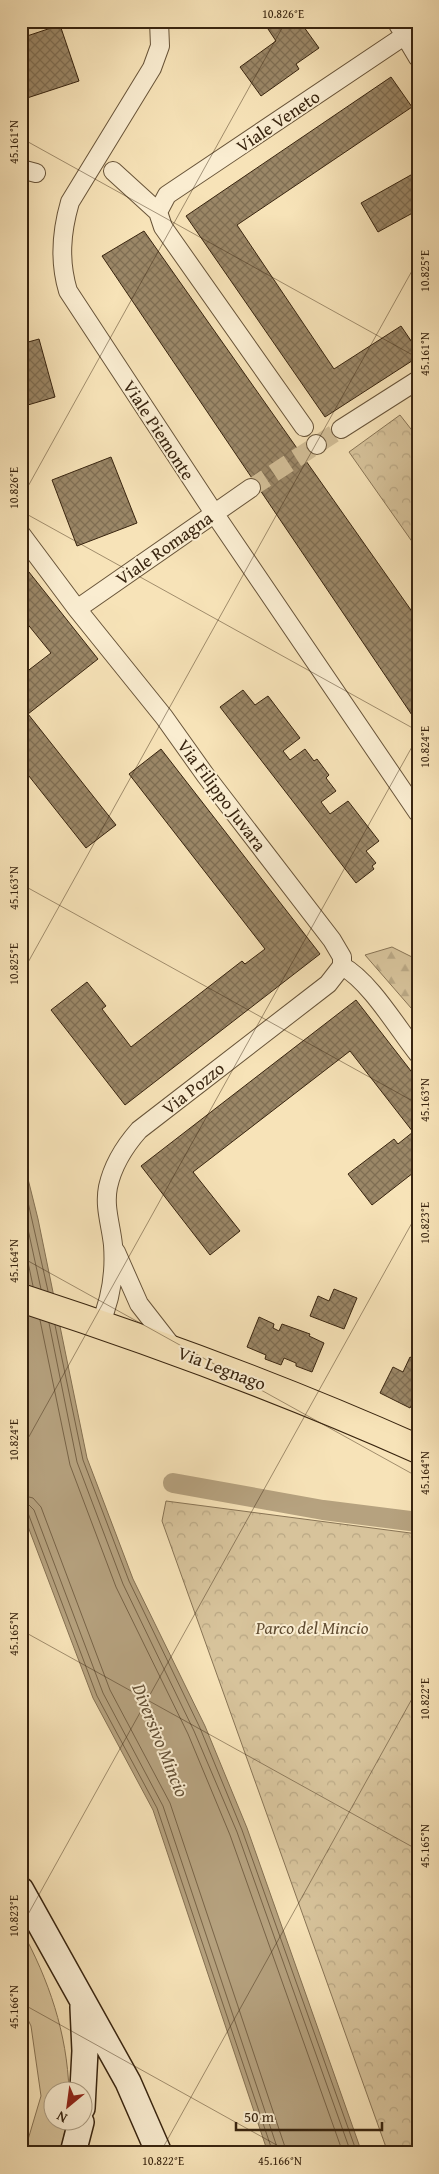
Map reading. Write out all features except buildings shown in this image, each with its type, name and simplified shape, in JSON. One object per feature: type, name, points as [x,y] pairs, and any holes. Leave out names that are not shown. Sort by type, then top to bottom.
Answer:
[{"type":"main road","name":"Via Legnago","points":[[21,1298],[174,1350],[301,1398],[418,1450]]},
{"type":"main road","points":[[21,1890],[128,2082],[160,2153]]},
{"type":"main road","points":[[82,2000],[86,2051],[84,2082]]},
{"type":"main road","points":[[73,2153],[78,2132]]},
{"type":"street","name":"Viale Piemonte","points":[[159,21],[160,46],[152,68],[70,202],[64,223],[62,249],[62,272],[68,292],[214,513],[418,813]]},
{"type":"street","points":[[402,26],[418,58]]},
{"type":"street","name":"Viale Veneto","points":[[158,212],[167,195],[402,26]]},
{"type":"street","points":[[113,171],[158,212],[163,226],[304,427]]},
{"type":"street","points":[[341,429],[418,380]]},
{"type":"street","name":"Viale Romagna","points":[[78,609],[251,488]]},
{"type":"street","name":"Via Filippo Juvara","points":[[21,534],[164,717],[206,776],[332,940],[342,957],[342,966]]},
{"type":"street","points":[[342,966],[352,972],[363,983],[418,1054]]},
{"type":"street","name":"Via Pozzo","points":[[88,1320],[108,1305],[112,1287],[113,1245],[107,1213],[108,1187],[116,1162],[132,1137],[328,984],[342,966]]},
{"type":"street","name":"Via Pozzo","points":[[113,1245],[139,1304],[174,1350]]},
{"type":"green space","points":[[400,415],[418,438],[418,550],[349,452]]},
{"type":"green space","points":[[392,947],[418,960],[418,1016],[365,955]]},
{"type":"green space","name":"Parco del Mincio","points":[[166,1501],[418,1534],[418,2153],[388,2153],[162,1521]]},
{"type":"green space","points":[[21,1929],[48,1987],[65,2048],[69,2082],[42,2082],[42,2132],[65,2132],[60,2153],[24,2153],[41,2096],[31,2026],[21,2005]]},
{"type":"water","name":"Diversivo Mincio","points":[[21,1151],[38,1219],[87,1458],[133,1579],[205,1726],[247,1828],[362,2153],[268,2153],[153,1810],[93,1698],[21,1508]]},
{"type":"waterway","points":[[173,1483],[323,1510],[418,1522]]},
{"type":"tunnel","points":[[251,488],[341,429]]}]
